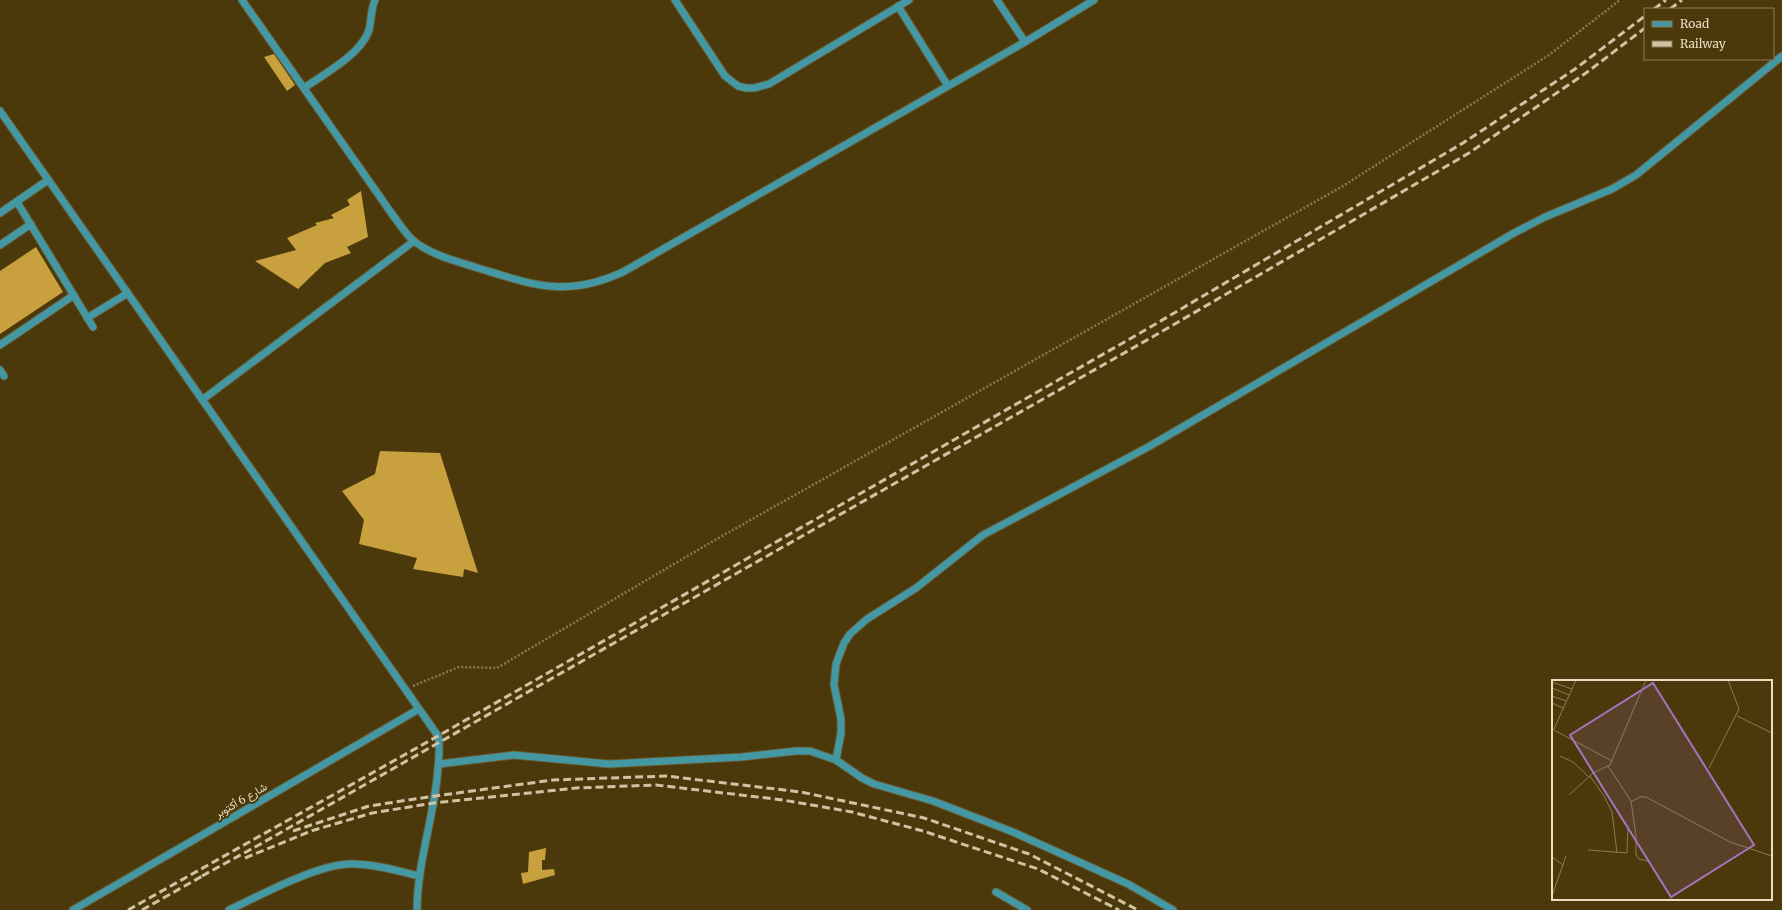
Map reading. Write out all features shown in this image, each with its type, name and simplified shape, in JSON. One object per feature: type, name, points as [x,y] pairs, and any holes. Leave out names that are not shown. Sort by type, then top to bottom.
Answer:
[{"type":"street","points":[[242,0],[392,214],[414,241],[427,250],[441,256],[537,285],[555,288],[590,285],[623,272],[1025,42],[1094,0]]},
{"type":"street","points":[[304,88],[359,48],[369,31],[371,12],[375,0]]},
{"type":"street","points":[[675,0],[725,76],[738,86],[754,88],[769,84],[909,0]]},
{"type":"street","points":[[997,0],[1025,42]]},
{"type":"street","points":[[898,6],[948,86]]},
{"type":"street","points":[[836,760],[841,732],[841,719],[834,685],[836,664],[844,643],[850,634],[867,619],[916,588],[983,535],[1150,446],[1514,233],[1565,208],[1612,189],[1636,176],[1782,56]]},
{"type":"street","points":[[0,111],[438,736],[440,744],[434,803],[420,876],[417,910]]},
{"type":"street","points":[[0,213],[48,180]]},
{"type":"street","points":[[17,202],[93,327]]},
{"type":"street","points":[[0,244],[31,224]]},
{"type":"street","points":[[202,400],[414,241]]},
{"type":"street","points":[[87,318],[128,293]]},
{"type":"street","points":[[0,345],[74,295]]},
{"type":"street","name":"شارع 6 أكتوبر","points":[[73,910],[419,709]]},
{"type":"street","points":[[438,764],[514,755],[539,756],[586,762],[632,763],[742,757],[796,751],[810,752],[836,760],[868,782],[933,801],[987,820],[1128,884],[1173,910]]},
{"type":"street","points":[[229,910],[312,873],[336,865],[361,864],[420,876]]},
{"type":"street","points":[[996,892],[1027,910]]},
{"type":"path","points":[[406,690],[459,667],[497,668],[708,544],[1342,186],[1549,55],[1620,0]]},
{"type":"building","points":[[274,54],[295,85],[287,91],[264,57]]},
{"type":"building","points":[[361,191],[368,237],[347,247],[351,253],[325,263],[298,289],[255,261],[296,250],[287,238],[317,225],[315,223],[334,218],[331,215],[350,205],[347,200]]},
{"type":"building","points":[[36,247],[63,292],[0,334],[0,271]]},
{"type":"building","points":[[380,451],[440,453],[478,573],[464,569],[463,577],[413,569],[417,558],[359,544],[364,520],[342,491],[375,474]]},
{"type":"building","points":[[546,848],[545,860],[542,860],[542,870],[554,869],[555,875],[523,884],[521,873],[528,872],[529,852]]},
{"type":"railway","points":[[1655,8],[1666,0]]},
{"type":"railway","points":[[1671,8],[1682,0]]},
{"type":"railway","points":[[128,910],[438,736],[1147,329],[1463,143],[1575,69],[1644,17]]},
{"type":"railway","points":[[202,876],[1154,336],[1469,153],[1586,73],[1644,29]]},
{"type":"railway","points":[[293,831],[369,806],[435,796],[553,780],[666,776],[801,792],[924,818],[1029,854],[1138,910]]},
{"type":"railway","points":[[245,858],[311,831],[372,813],[434,803],[576,788],[656,785],[783,800],[852,812],[923,831],[1038,869],[1119,910]]},
{"type":"railway","points":[[142,910],[206,874]]}]
